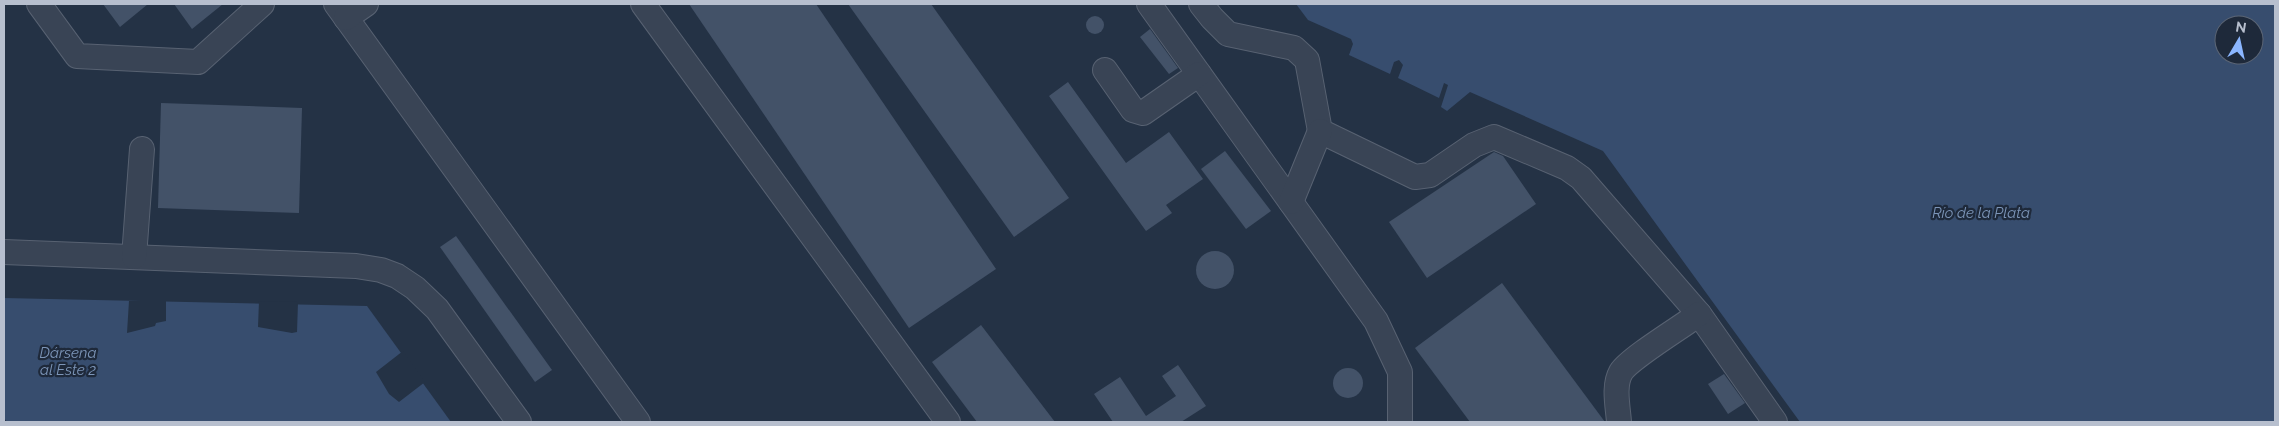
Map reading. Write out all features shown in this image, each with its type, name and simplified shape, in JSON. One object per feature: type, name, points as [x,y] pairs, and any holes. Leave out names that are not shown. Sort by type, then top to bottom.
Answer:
[{"type":"lane","points":[[39,4],[77,56],[198,62],[262,4]]},
{"type":"lane","points":[[366,4],[341,11],[638,422]]},
{"type":"lane","points":[[643,4],[948,422]]},
{"type":"lane","points":[[1149,4],[1376,321],[1400,372],[1400,422]]},
{"type":"lane","points":[[1201,4],[1228,34],[1294,48],[1307,60],[1320,131],[1291,202]]},
{"type":"lane","points":[[1106,70],[1133,110],[1143,113],[1199,74]]},
{"type":"lane","points":[[1320,131],[1415,177],[1430,175],[1474,145],[1494,137],[1567,168],[1581,178],[1699,314],[1775,422]]},
{"type":"lane","points":[[134,257],[142,149]]},
{"type":"lane","points":[[4,252],[356,266],[381,270],[397,276],[415,288],[437,309],[519,422]]},
{"type":"lane","points":[[1619,422],[1617,386],[1621,372],[1634,360],[1699,314]]},
{"type":"water","name":"Río de la Plata","points":[[1296,4],[2275,4],[2275,422],[1800,422],[1603,151],[1470,92],[1447,111],[1441,107],[1448,85],[1444,83],[1439,98],[1398,78],[1403,65],[1399,60],[1394,62],[1390,74],[1349,55],[1353,44],[1351,39],[1308,20]]},
{"type":"water","name":"Dársena al Este 2","points":[[4,298],[367,306],[451,422],[7,422],[4,418]]},
{"type":"pier","points":[[129,301],[166,301],[166,321],[156,323],[155,326],[127,333]]},
{"type":"pier","points":[[259,301],[298,302],[297,332],[292,333],[258,327]]},
{"type":"pier","points":[[403,351],[425,382],[399,402],[389,394],[376,372]]},
{"type":"building","points":[[103,4],[148,4],[120,27]]},
{"type":"building","points":[[174,4],[223,4],[192,29]]},
{"type":"building","points":[[689,4],[816,4],[996,269],[909,328]]},
{"type":"building","points":[[848,4],[931,4],[1069,198],[1014,237]]},
{"type":"building","points":[[1095,16],[1101,19],[1104,25],[1101,31],[1095,34],[1089,31],[1086,25],[1089,19]]},
{"type":"building","points":[[1150,29],[1178,68],[1169,74],[1140,37]]},
{"type":"building","points":[[1068,82],[1126,163],[1169,132],[1203,179],[1166,205],[1172,213],[1146,231],[1049,96]]},
{"type":"building","points":[[161,103],[302,108],[299,213],[158,208]]},
{"type":"building","points":[[1225,151],[1271,211],[1246,229],[1201,169]]},
{"type":"building","points":[[1494,152],[1503,156],[1536,204],[1427,278],[1389,222]]},
{"type":"building","points":[[456,236],[552,370],[535,382],[440,247]]},
{"type":"building","points":[[1215,251],[1229,256],[1234,270],[1229,284],[1215,289],[1201,284],[1196,270],[1201,256]]},
{"type":"building","points":[[1502,283],[1605,422],[1470,422],[1415,348]]},
{"type":"building","points":[[981,325],[1055,422],[977,422],[932,362]]},
{"type":"building","points":[[1178,365],[1206,406],[1181,422],[1113,422],[1094,394],[1120,377],[1146,416],[1176,396],[1162,376]]},
{"type":"building","points":[[1348,368],[1359,372],[1363,383],[1359,394],[1348,398],[1337,394],[1333,383],[1337,372]]},
{"type":"building","points":[[1724,374],[1745,403],[1728,414],[1708,384]]}]
